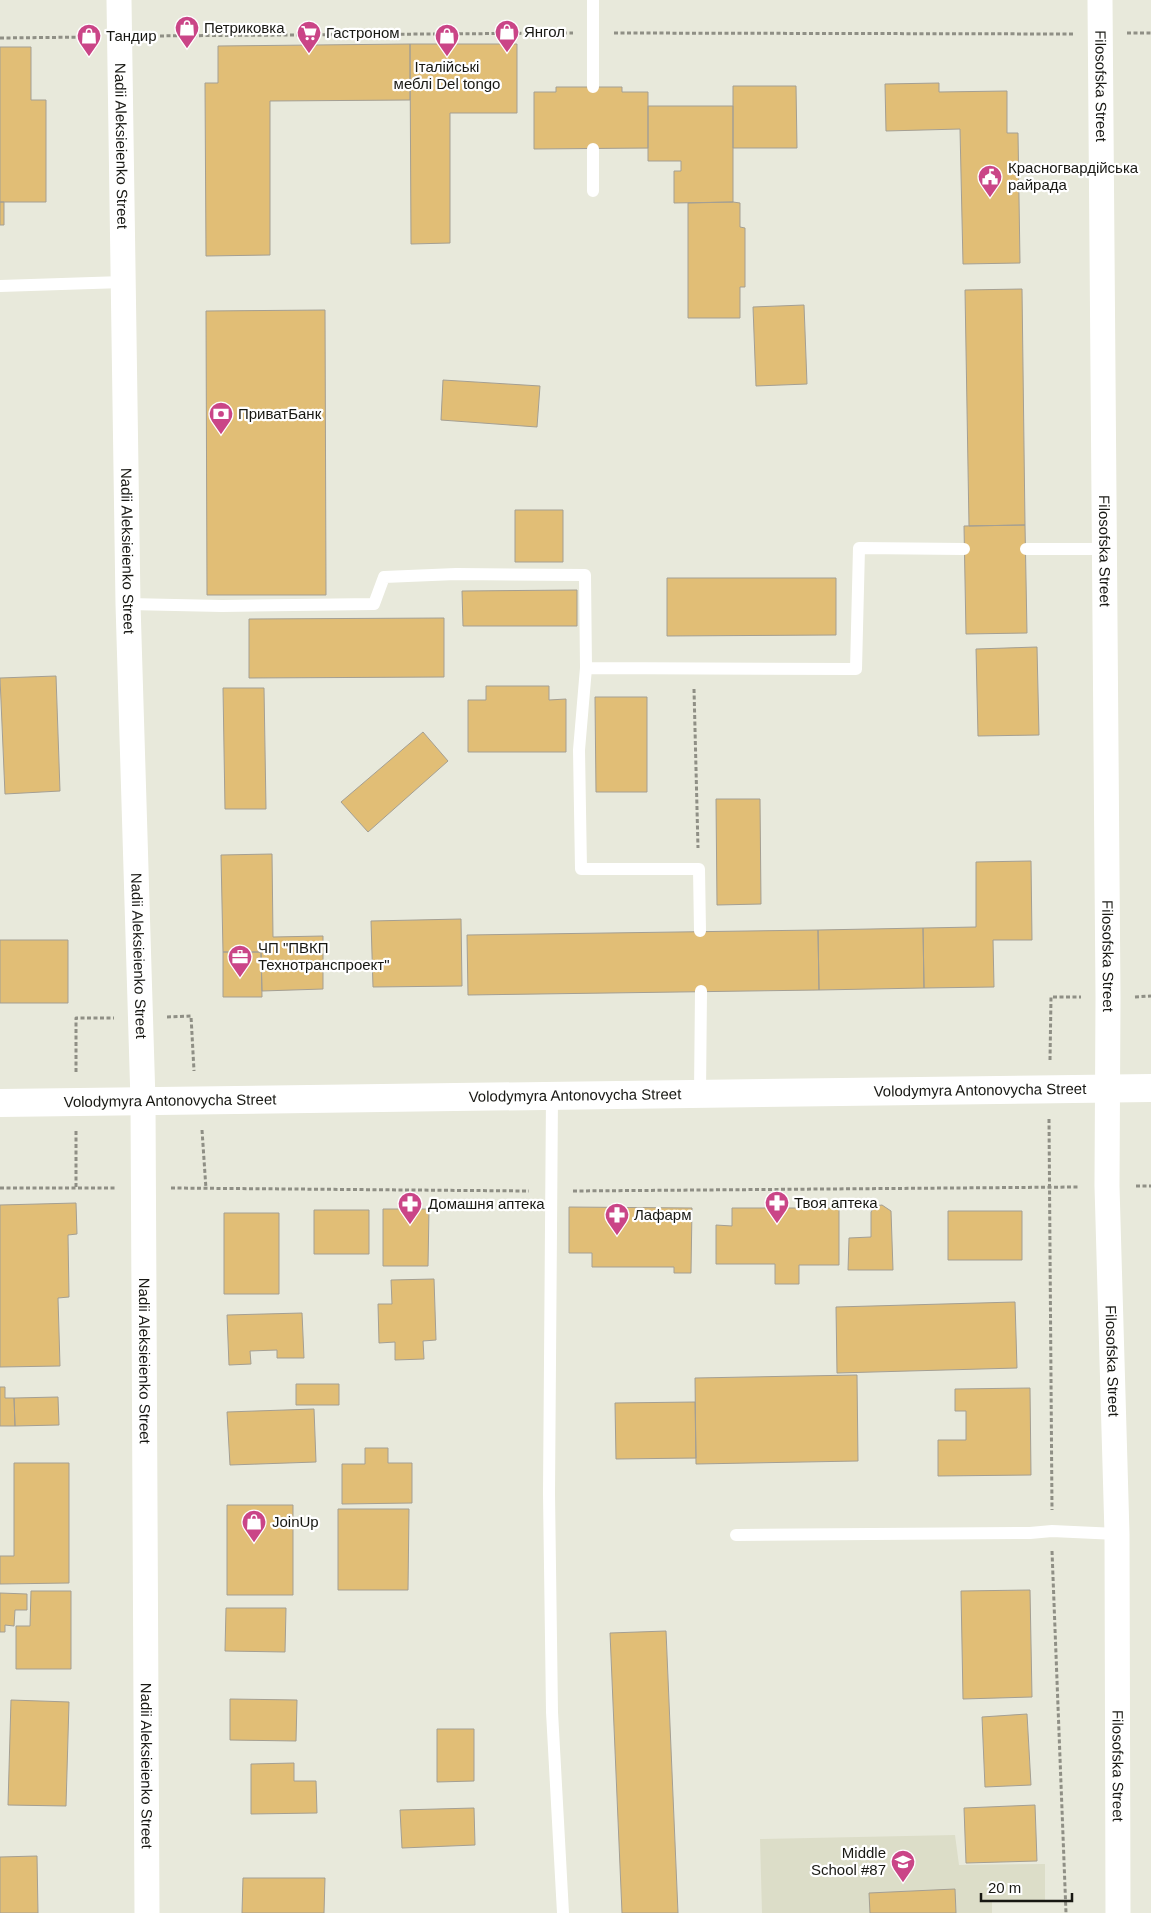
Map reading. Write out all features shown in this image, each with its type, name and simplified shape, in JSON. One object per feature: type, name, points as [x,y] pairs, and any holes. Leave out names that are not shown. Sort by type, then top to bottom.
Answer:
[{"type":"street","name":"Nadii Aleksieienko Street","points":[[119,0],[128,604],[144,1187],[148,1913]]},
{"type":"street","name":"Filosofska Street","points":[[1100,0],[1108,1088],[1107,1186],[1117,1534],[1118,1913]]},
{"type":"street","name":"Volodymyra Antonovycha Street","points":[[0,1103],[1151,1088]]},
{"type":"lane","points":[[593,0],[593,87]]},
{"type":"lane","points":[[593,149],[593,191]]},
{"type":"lane","points":[[0,286],[123,282]]},
{"type":"lane","points":[[586,668],[856,669],[859,548],[964,549]]},
{"type":"lane","points":[[1026,549],[1104,549]]},
{"type":"lane","points":[[128,604],[222,606],[374,604],[384,577],[456,574],[585,576],[586,668],[579,750],[581,869],[699,870],[700,932]]},
{"type":"lane","points":[[700,1094],[701,992]]},
{"type":"lane","points":[[552,1096],[548,1457],[552,1712],[563,1913]]},
{"type":"lane","points":[[736,1535],[1030,1533],[1052,1531],[1117,1534]]},
{"type":"path","points":[[189,36],[593,33],[1055,34]]},
{"type":"path","points":[[0,38],[54,38]]},
{"type":"path","points":[[694,668],[699,870]]},
{"type":"path","points":[[0,1188],[144,1187],[552,1192],[1107,1186]]},
{"type":"shaded area","name":"Middle School #87","points":[[955,1835],[959,1865],[1045,1864],[1045,1900],[992,1902],[992,1913],[762,1913],[760,1839]]},
{"type":"building","points":[[410,44],[410,100],[270,101],[270,255],[206,256],[205,83],[218,83],[218,46]]},
{"type":"building","points":[[410,44],[517,44],[517,113],[450,113],[450,243],[411,244]]},
{"type":"building","points":[[0,47],[31,47],[31,100],[46,100],[46,202],[0,202]]},
{"type":"building","name":"Красногвардійська райрада","points":[[939,83],[939,92],[1007,91],[1007,133],[1018,133],[1020,263],[963,264],[960,129],[886,131],[885,84]]},
{"type":"building","points":[[733,86],[796,86],[797,148],[733,148]]},
{"type":"building","points":[[556,87],[622,87],[622,92],[648,92],[648,148],[534,149],[534,92],[556,92]]},
{"type":"building","points":[[648,106],[733,106],[733,202],[674,203],[674,171],[681,171],[681,161],[648,161]]},
{"type":"building","points":[[0,202],[4,202],[4,225],[0,225]]},
{"type":"building","points":[[688,203],[740,203],[740,227],[745,228],[745,287],[740,287],[740,318],[688,318]]},
{"type":"building","points":[[1022,289],[1025,525],[969,526],[965,290]]},
{"type":"building","points":[[804,305],[807,384],[756,386],[753,307]]},
{"type":"building","points":[[325,310],[326,595],[207,595],[206,311]]},
{"type":"building","points":[[443,380],[540,386],[537,427],[441,420]]},
{"type":"building","points":[[515,510],[563,510],[563,562],[515,562]]},
{"type":"building","points":[[1025,525],[1027,633],[966,634],[964,526]]},
{"type":"building","points":[[667,578],[836,578],[836,635],[667,636]]},
{"type":"building","points":[[577,590],[577,626],[463,626],[462,591]]},
{"type":"building","points":[[444,618],[444,677],[249,678],[249,619]]},
{"type":"building","points":[[1037,647],[1039,735],[978,736],[976,649]]},
{"type":"building","points":[[56,676],[60,791],[5,794],[0,678]]},
{"type":"building","points":[[486,686],[549,686],[549,700],[566,699],[566,752],[468,752],[468,700],[486,700]]},
{"type":"building","points":[[223,688],[264,688],[266,809],[225,809]]},
{"type":"building","points":[[595,697],[647,697],[647,792],[596,792]]},
{"type":"building","points":[[423,732],[448,761],[368,832],[341,802]]},
{"type":"building","points":[[716,799],[760,799],[761,904],[717,905]]},
{"type":"building","points":[[272,854],[273,937],[323,936],[323,989],[262,991],[261,952],[223,952],[221,855]]},
{"type":"building","points":[[1031,861],[1032,940],[993,940],[994,987],[924,988],[923,928],[976,927],[976,862]]},
{"type":"building","points":[[461,919],[462,986],[373,987],[371,921]]},
{"type":"building","points":[[923,928],[924,988],[819,990],[818,930]]},
{"type":"building","points":[[818,930],[819,990],[468,995],[467,935]]},
{"type":"building","points":[[0,940],[68,940],[68,1003],[0,1003]]},
{"type":"building","points":[[223,952],[261,952],[262,997],[223,997]]},
{"type":"building","points":[[76,1203],[77,1234],[68,1235],[69,1297],[58,1298],[60,1366],[0,1367],[0,1205]]},
{"type":"building","points":[[882,1205],[891,1211],[893,1270],[848,1270],[849,1238],[871,1237],[871,1212],[875,1206]]},
{"type":"building","points":[[569,1207],[692,1208],[691,1273],[674,1273],[674,1267],[592,1267],[592,1253],[569,1253]]},
{"type":"building","points":[[732,1208],[839,1208],[839,1265],[799,1265],[799,1284],[775,1284],[775,1264],[716,1264],[716,1225],[732,1226]]},
{"type":"building","points":[[383,1209],[429,1209],[428,1266],[383,1266]]},
{"type":"building","points":[[314,1210],[369,1210],[369,1254],[314,1254]]},
{"type":"building","points":[[948,1211],[1022,1211],[1022,1260],[948,1260]]},
{"type":"building","points":[[224,1213],[279,1213],[279,1294],[224,1294]]},
{"type":"building","points":[[434,1279],[436,1340],[423,1341],[424,1359],[395,1360],[395,1342],[379,1343],[378,1304],[392,1304],[391,1280]]},
{"type":"building","points":[[1015,1302],[1017,1368],[837,1373],[836,1307]]},
{"type":"building","points":[[302,1313],[304,1358],[277,1358],[277,1350],[250,1351],[251,1364],[229,1365],[227,1315]]},
{"type":"building","points":[[857,1375],[858,1461],[696,1464],[695,1378]]},
{"type":"building","points":[[296,1384],[339,1384],[339,1405],[296,1405]]},
{"type":"building","points":[[0,1387],[5,1387],[5,1398],[14,1398],[15,1426],[0,1426]]},
{"type":"building","points":[[1030,1388],[1031,1475],[938,1476],[938,1440],[966,1440],[966,1411],[955,1411],[955,1389]]},
{"type":"building","points":[[58,1397],[59,1425],[15,1426],[14,1398]]},
{"type":"building","points":[[695,1402],[696,1458],[616,1459],[615,1403]]},
{"type":"building","points":[[314,1409],[316,1462],[230,1465],[227,1412]]},
{"type":"building","points":[[365,1448],[388,1448],[388,1463],[412,1463],[412,1503],[342,1504],[342,1464],[365,1464]]},
{"type":"building","points":[[14,1463],[69,1463],[69,1583],[0,1584],[0,1556],[14,1556]]},
{"type":"building","points":[[227,1505],[293,1505],[293,1595],[227,1595]]},
{"type":"building","points":[[338,1509],[409,1509],[408,1590],[338,1590]]},
{"type":"building","points":[[1030,1590],[1032,1697],[963,1699],[961,1591]]},
{"type":"building","points":[[31,1591],[71,1591],[71,1669],[16,1669],[16,1626],[30,1626]]},
{"type":"building","points":[[0,1593],[27,1594],[27,1610],[15,1610],[14,1626],[5,1625],[5,1632],[0,1632]]},
{"type":"building","points":[[226,1608],[286,1608],[285,1652],[225,1651]]},
{"type":"building","points":[[666,1631],[678,1913],[622,1913],[610,1633]]},
{"type":"building","points":[[230,1699],[297,1700],[296,1741],[230,1740]]},
{"type":"building","points":[[11,1700],[69,1702],[66,1806],[8,1805]]},
{"type":"building","points":[[1027,1714],[1031,1785],[985,1787],[982,1717]]},
{"type":"building","points":[[437,1729],[474,1729],[474,1781],[437,1782]]},
{"type":"building","points":[[294,1763],[294,1781],[316,1781],[317,1813],[251,1814],[251,1764]]},
{"type":"building","points":[[1035,1805],[1037,1861],[966,1863],[964,1808]]},
{"type":"building","points":[[474,1808],[475,1845],[402,1848],[400,1810]]},
{"type":"building","points":[[37,1856],[38,1913],[0,1913],[0,1857]]},
{"type":"building","points":[[243,1878],[325,1878],[324,1913],[242,1913]]},
{"type":"building","points":[[955,1889],[956,1913],[870,1913],[869,1893]]},
{"type":"place","name":"Петриковка","points":[[187,49]]},
{"type":"place","name":"Янгол","points":[[507,53]]},
{"type":"place","name":"Гастроном","points":[[309,54]]},
{"type":"place","name":"Тандир","points":[[89,57]]},
{"type":"place","name":"Італійські меблі Del tongo","points":[[447,57]]},
{"type":"place","name":"Красногвардійська райрада","points":[[990,198]]},
{"type":"place","name":"ПриватБанк","points":[[221,435]]},
{"type":"place","name":"ЧП \"ПВКП Технотранспроект\"","points":[[240,978]]},
{"type":"place","name":"Твоя аптека","points":[[777,1224]]},
{"type":"place","name":"Домашня аптека","points":[[410,1225]]},
{"type":"place","name":"Лафарм","points":[[617,1236]]},
{"type":"place","name":"JoinUp","points":[[254,1543]]},
{"type":"place","name":"Middle School #87","points":[[903,1883]]}]
